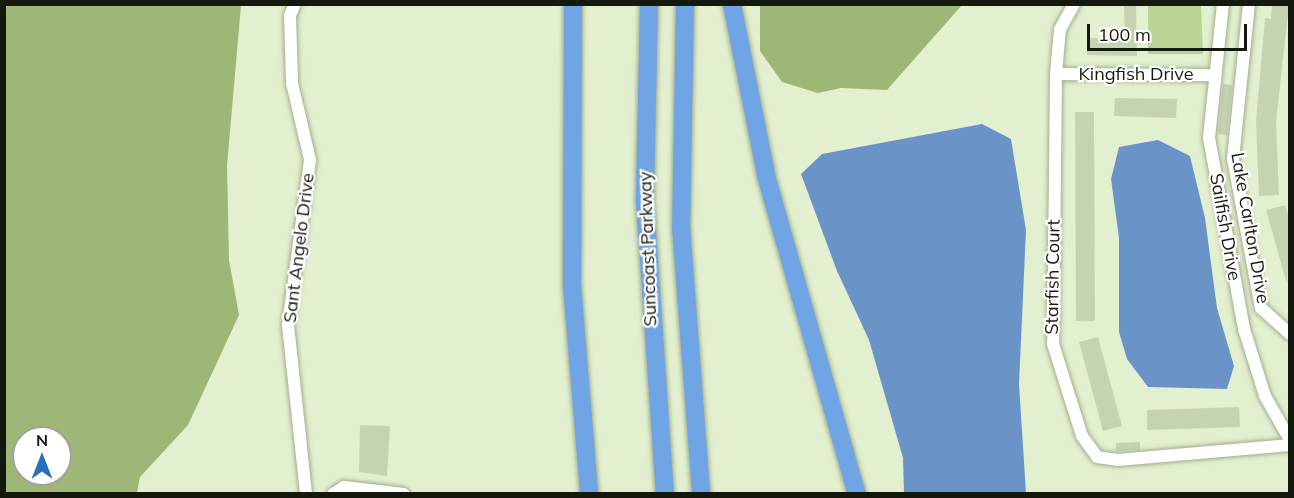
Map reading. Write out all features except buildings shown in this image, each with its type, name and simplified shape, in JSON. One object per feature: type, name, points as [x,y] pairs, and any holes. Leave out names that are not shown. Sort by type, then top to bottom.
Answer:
[{"type":"highway","points":[[573,4],[572,285],[589,494]]},
{"type":"highway","name":"Suncoast Parkway","points":[[649,4],[646,226],[665,494]]},
{"type":"highway","name":"Suncoast Parkway","points":[[685,4],[681,226],[701,494]]},
{"type":"highway","points":[[732,4],[767,179],[857,494]]},
{"type":"street","name":"Sant Angelo Drive","points":[[295,4],[290,15],[292,83],[310,160],[288,325],[306,494]]},
{"type":"street","name":"Starfish Court","points":[[1074,4],[1060,29],[1056,74],[1053,344],[1082,436],[1097,457],[1118,460],[1290,445]]},
{"type":"street","name":"Sailfish Drive","points":[[1223,4],[1209,138],[1244,329],[1266,396],[1290,440]]},
{"type":"street","name":"Lake Carlton Drive","points":[[1249,4],[1233,159],[1261,308],[1290,334]]},
{"type":"street","name":"Kingfish Drive","points":[[1056,74],[1215,75]]},
{"type":"street","points":[[333,494],[344,487],[404,494]]},
{"type":"green space","points":[[760,4],[962,5],[887,90],[841,88],[818,93],[782,82],[760,51]]},
{"type":"green space","points":[[4,5],[241,5],[227,166],[229,260],[239,315],[188,425],[140,477],[137,493],[5,493]]},
{"type":"green space","points":[[1148,5],[1201,5],[1203,54],[1148,54]]},
{"type":"water","points":[[982,124],[1011,139],[1026,230],[1019,384],[1026,493],[904,493],[903,458],[869,340],[837,271],[801,174],[822,154]]},
{"type":"water","points":[[1158,140],[1190,156],[1205,218],[1217,308],[1234,366],[1227,389],[1148,387],[1127,359],[1119,332],[1119,238],[1111,179],[1119,147]]}]
